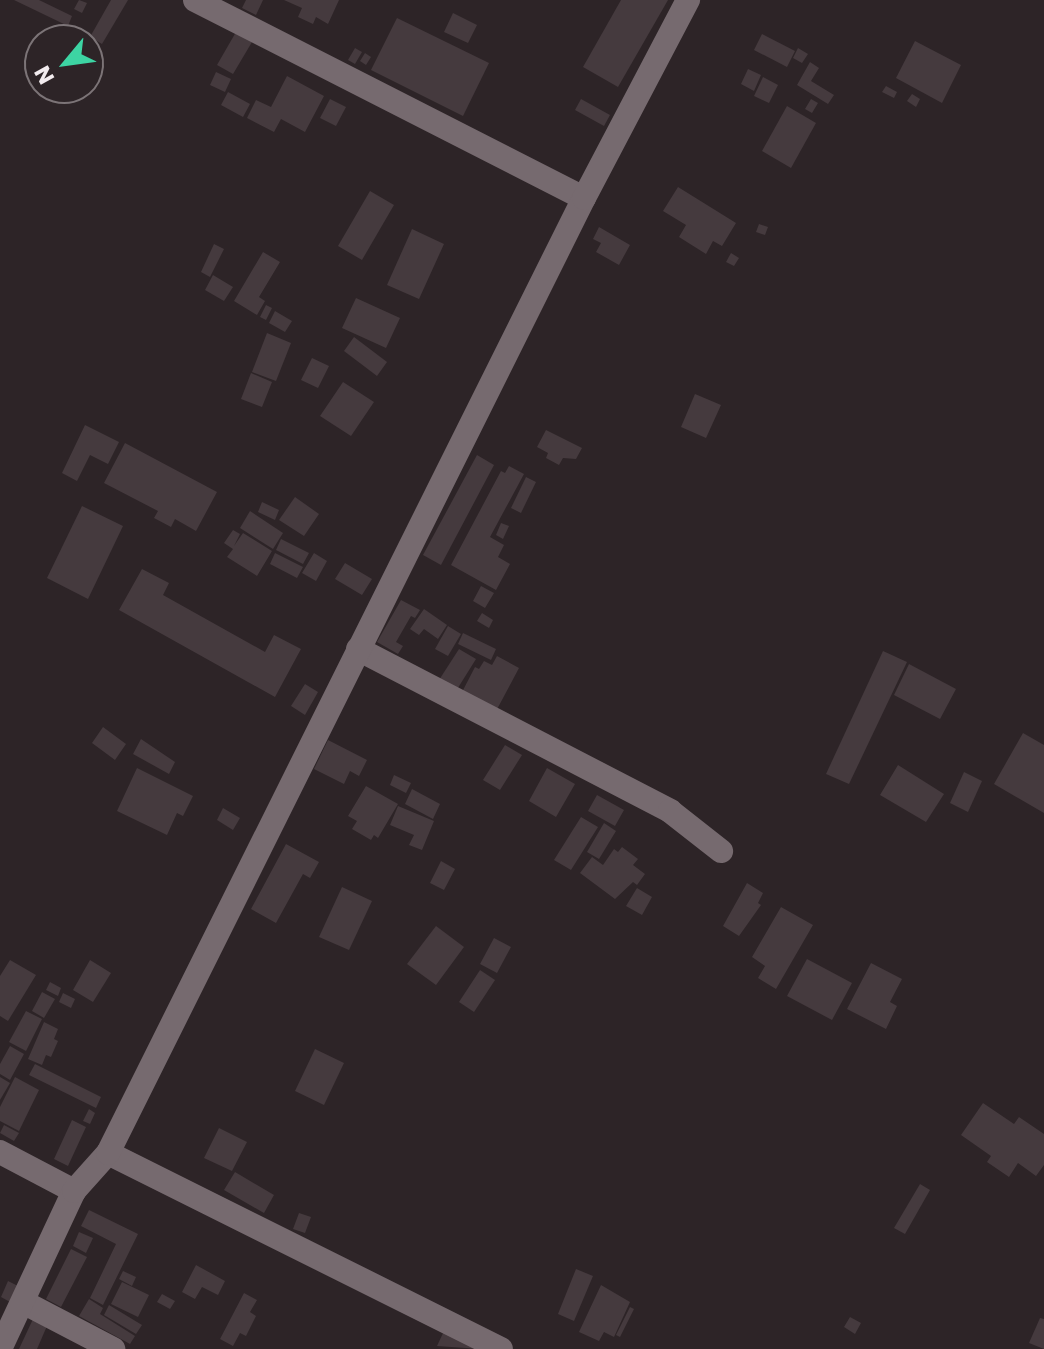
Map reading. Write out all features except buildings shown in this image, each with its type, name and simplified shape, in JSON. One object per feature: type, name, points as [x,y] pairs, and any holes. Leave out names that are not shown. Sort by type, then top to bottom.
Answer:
[{"type":"street","points":[[195,0],[584,198]]},
{"type":"street","points":[[0,1349],[74,1191],[108,1153],[584,198],[688,0]]},
{"type":"street","points":[[358,649],[670,811],[721,851]]},
{"type":"street","points":[[0,1152],[74,1191]]},
{"type":"street","points":[[108,1153],[501,1349]]},
{"type":"street","points":[[23,1302],[113,1349]]}]
